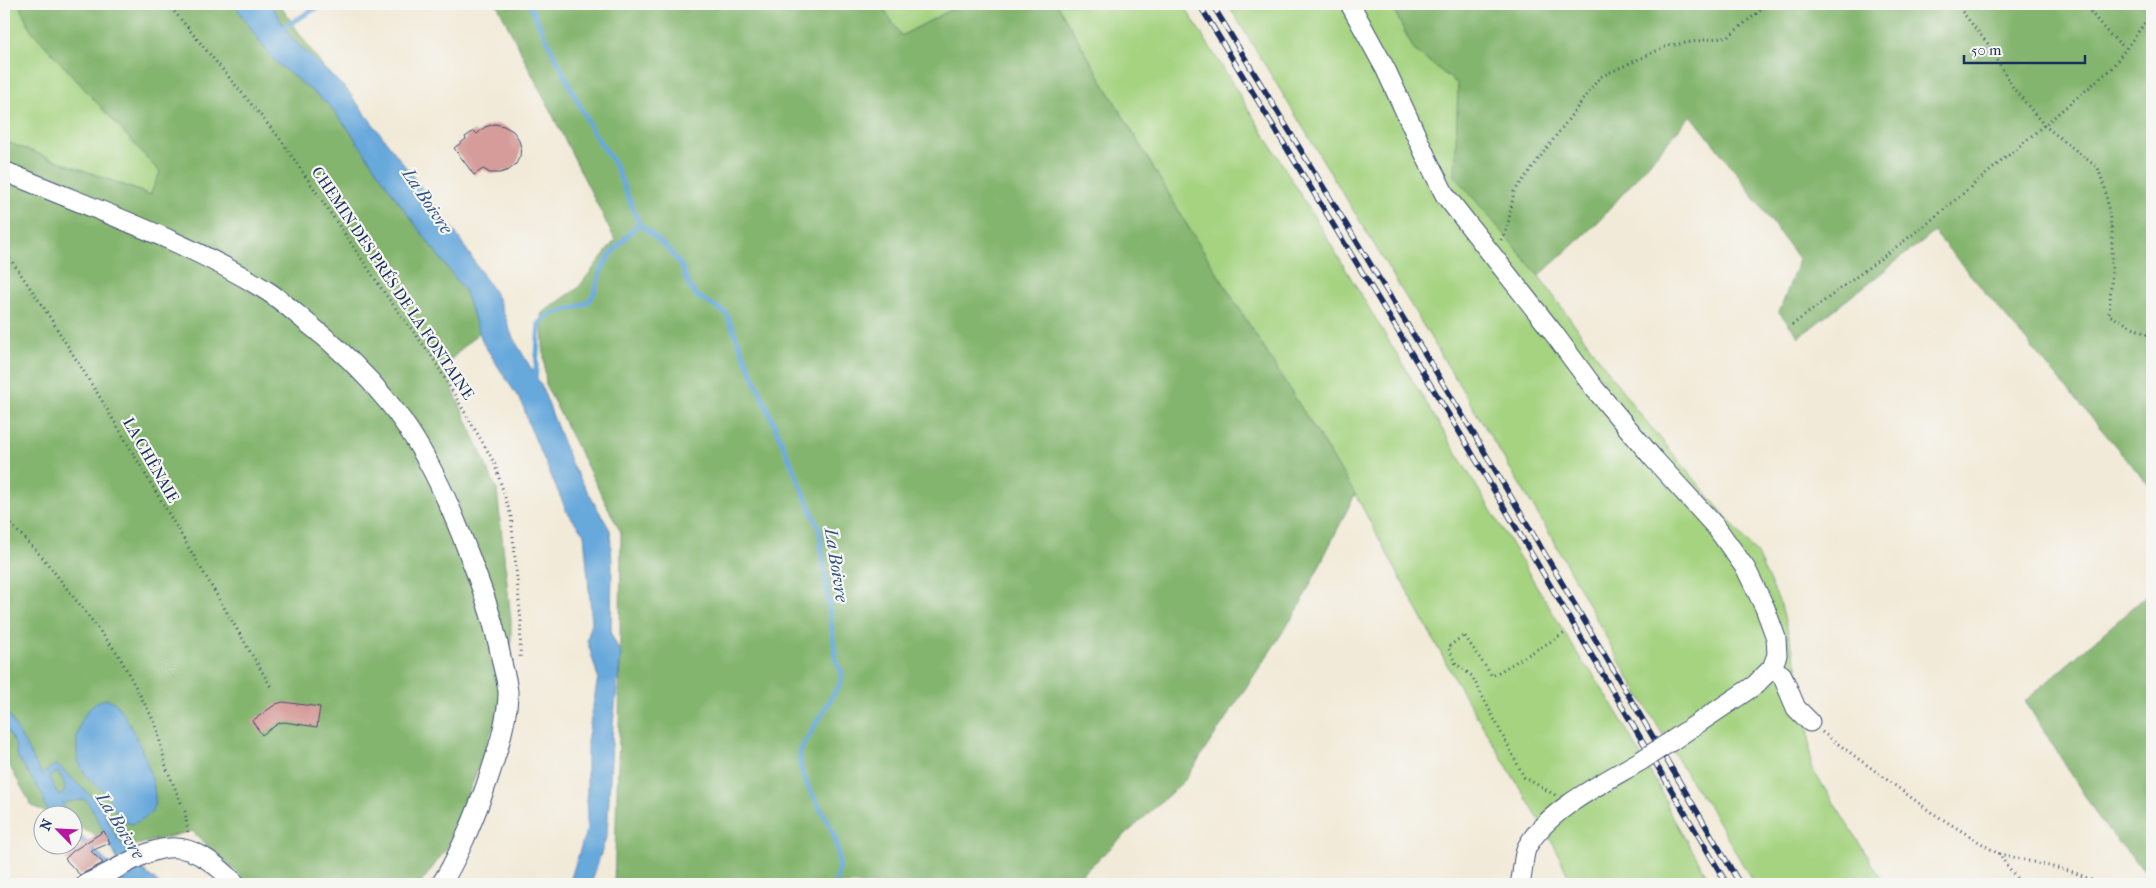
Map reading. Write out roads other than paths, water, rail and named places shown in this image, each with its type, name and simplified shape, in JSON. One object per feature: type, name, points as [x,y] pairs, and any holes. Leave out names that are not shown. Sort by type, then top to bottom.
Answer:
[{"type":"street","points":[[1350,4],[1386,70],[1445,195],[1594,388],[1653,458],[1716,527],[1746,569],[1776,638],[1778,655],[1772,668],[1755,685],[1642,760],[1585,793],[1566,806],[1546,825],[1526,848],[1524,873],[1520,884]]},
{"type":"street","points":[[4,171],[160,234],[217,262],[269,292],[352,361],[390,404],[417,443],[461,533],[490,610],[508,691],[502,730],[483,791],[462,843],[441,884]]},
{"type":"street","points":[[1772,668],[1782,675],[1796,708],[1810,722]]},
{"type":"street","points":[[86,884],[148,852],[161,848],[178,847],[200,854],[220,868],[236,884]]},
{"type":"water","points":[[234,4],[271,4],[291,38],[347,90],[455,232],[498,298],[513,338],[541,385],[571,463],[610,530],[612,563],[611,634],[621,654],[613,724],[607,835],[591,884],[569,884],[587,828],[587,742],[598,677],[587,640],[592,622],[584,534],[567,512],[529,425],[523,405],[483,343],[464,290],[400,204],[349,130],[328,104],[277,63]]},
{"type":"water","points":[[106,699],[115,703],[129,724],[149,769],[153,784],[155,797],[152,810],[144,818],[131,824],[119,816],[107,795],[87,777],[81,768],[78,756],[78,732],[82,721],[96,703]]},
{"type":"water","points":[[4,706],[42,775],[56,764],[99,803],[119,841],[142,865],[140,867],[159,884],[118,884],[108,868],[82,846],[82,836],[107,862],[113,864],[118,861],[94,812],[85,799],[62,803],[64,806],[45,806],[44,797],[17,756],[15,744],[4,725]],"holes":[[[58,772],[65,784],[64,793],[59,796],[49,777]]]},
{"type":"waterway","name":"La Boivre","points":[[281,29],[323,4]]},
{"type":"waterway","name":"La Boivre","points":[[529,4],[593,132],[614,163],[639,223],[669,250],[682,267],[688,284],[697,296],[726,313],[819,528],[836,660],[842,673],[841,682],[801,749],[800,765],[805,780],[822,810],[837,844],[839,863],[835,884]]},
{"type":"waterway","name":"La Boivre","points":[[535,383],[539,324],[556,312],[577,307],[590,300],[604,264],[639,223]]},
{"type":"railway","points":[[1199,4],[1466,443],[1727,884]]},
{"type":"railway","points":[[1212,4],[1475,436],[1740,884]]}]
